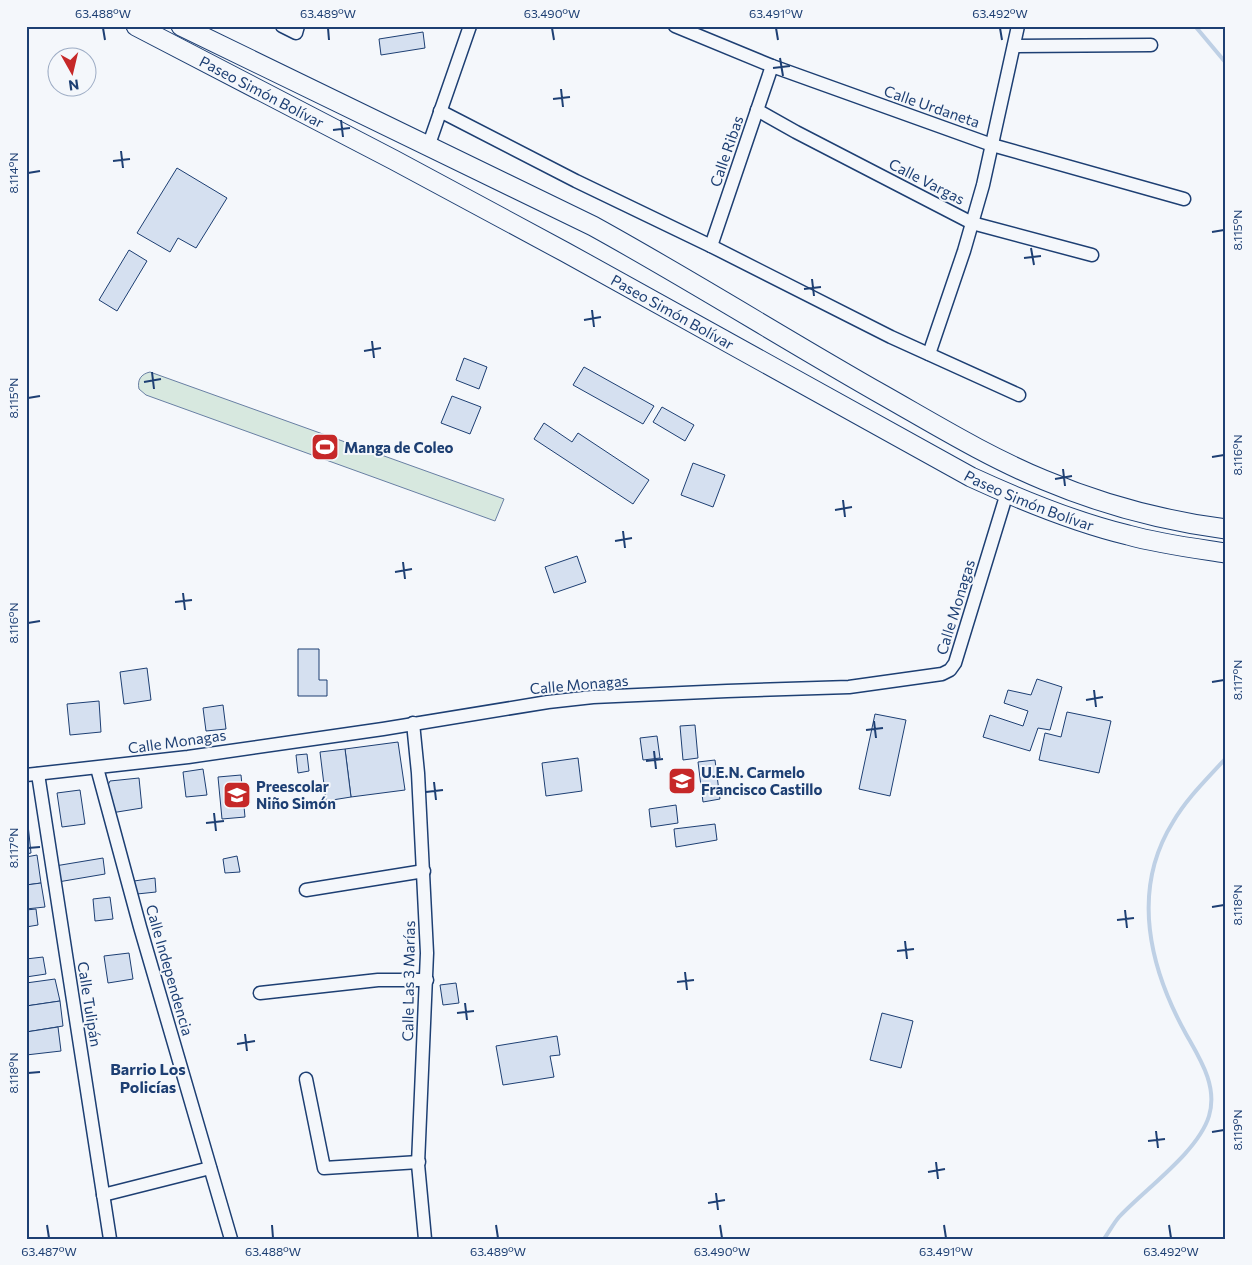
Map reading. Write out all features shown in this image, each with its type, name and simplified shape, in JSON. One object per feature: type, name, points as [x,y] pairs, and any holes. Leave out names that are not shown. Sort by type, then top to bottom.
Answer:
[{"type":"main road","name":"Paseo Simón Bolívar","points":[[136,26],[548,242],[939,460],[1007,493],[1100,528],[1157,542],[1226,553]]},
{"type":"main road","name":"Paseo Simón Bolívar","points":[[181,26],[532,196],[626,244],[831,365],[1009,464],[1044,480],[1112,504],[1153,516],[1226,529]]},
{"type":"street","points":[[282,26],[297,30]]},
{"type":"street","points":[[428,147],[470,26]]},
{"type":"street","name":"Calle Urdaneta","points":[[675,26],[772,66],[992,144],[1184,199]]},
{"type":"street","points":[[929,354],[983,185],[1017,26]]},
{"type":"street","points":[[1014,46],[1151,45]]},
{"type":"street","name":"Calle Ribas","points":[[711,246],[772,66]]},
{"type":"street","name":"Calle Vargas","points":[[757,110],[972,222],[1092,255]]},
{"type":"street","points":[[440,111],[576,181],[711,246],[891,337],[1019,395]]},
{"type":"street","name":"Calle Monagas","points":[[32,774],[188,757],[548,702],[593,697],[727,690],[849,687],[947,672],[952,669],[955,662],[1007,493]]},
{"type":"street","name":"Calle Las 3 Marías","points":[[413,723],[424,871],[427,980],[418,1162],[425,1239]]},
{"type":"street","name":"Calle Independencia","points":[[97,768],[140,927],[231,1239]]},
{"type":"street","name":"Calle Tulipán","points":[[32,774],[110,1239]]},
{"type":"street","points":[[306,890],[424,871]]},
{"type":"street","points":[[260,993],[378,980],[427,980]]},
{"type":"street","points":[[306,1079],[324,1168],[418,1162]]},
{"type":"street","points":[[103,1195],[210,1168]]},
{"type":"shaded area","name":"Manga de Coleo","points":[[150,372],[504,499],[495,521],[146,395],[139,389],[139,380]]},
{"type":"building","points":[[423,32],[425,48],[381,55],[379,39]]},
{"type":"building","points":[[177,168],[227,198],[196,248],[178,238],[170,252],[137,233]]},
{"type":"building","points":[[129,250],[147,261],[117,311],[99,300]]},
{"type":"building","points":[[464,358],[487,367],[479,389],[456,380]]},
{"type":"building","points":[[584,367],[654,406],[643,424],[573,385]]},
{"type":"building","points":[[452,396],[481,407],[470,434],[441,423]]},
{"type":"building","points":[[662,407],[694,425],[685,441],[653,422]]},
{"type":"building","points":[[544,423],[572,442],[578,433],[649,480],[633,504],[534,439]]},
{"type":"building","points":[[693,463],[725,475],[713,507],[681,495]]},
{"type":"building","points":[[577,556],[586,582],[554,593],[545,567]]},
{"type":"building","points":[[298,649],[319,649],[319,680],[327,680],[327,696],[298,696]]},
{"type":"building","points":[[147,668],[151,700],[124,704],[120,672]]},
{"type":"building","points":[[1037,679],[1062,687],[1050,730],[1038,728],[1030,751],[983,737],[990,715],[1023,726],[1028,711],[1004,703],[1008,690],[1031,695]]},
{"type":"building","points":[[99,701],[101,732],[70,735],[67,704]]},
{"type":"building","points":[[223,705],[226,729],[206,731],[203,708]]},
{"type":"building","points":[[1067,712],[1111,721],[1099,773],[1039,760],[1045,733],[1061,737]]},
{"type":"building","points":[[875,714],[906,720],[890,796],[859,789]]},
{"type":"building","points":[[695,725],[698,758],[683,760],[680,726]]},
{"type":"building","points":[[657,736],[660,758],[643,760],[640,738]]},
{"type":"building","points":[[398,742],[405,790],[351,797],[345,749]]},
{"type":"building","points":[[345,749],[351,797],[326,801],[320,752]]},
{"type":"building","points":[[307,754],[309,771],[298,773],[296,755]]},
{"type":"building","points":[[578,758],[582,791],[546,796],[542,763]]},
{"type":"building","points":[[715,760],[720,799],[703,802],[698,762]]},
{"type":"building","points":[[203,769],[207,795],[186,797],[183,772]]},
{"type":"building","points":[[241,775],[245,817],[222,819],[218,777]]},
{"type":"building","points":[[139,778],[142,808],[111,813],[105,791],[110,781]]},
{"type":"building","points":[[80,790],[85,824],[62,827],[57,793]]},
{"type":"building","points":[[676,805],[678,823],[651,827],[649,809]]},
{"type":"building","points":[[26,815],[31,853],[26,854]]},
{"type":"building","points":[[715,824],[717,840],[676,847],[674,829]]},
{"type":"building","points":[[37,855],[41,883],[26,885],[26,857]]},
{"type":"building","points":[[237,856],[240,872],[225,873],[223,859]]},
{"type":"building","points":[[103,858],[105,874],[58,882],[55,866]]},
{"type":"building","points":[[155,878],[156,892],[137,894],[134,881]]},
{"type":"building","points":[[41,883],[45,907],[26,909],[26,885]]},
{"type":"building","points":[[110,897],[113,919],[95,921],[93,899]]},
{"type":"building","points":[[36,909],[38,925],[26,927],[26,910]]},
{"type":"building","points":[[129,953],[133,979],[108,983],[104,956]]},
{"type":"building","points":[[43,957],[46,974],[26,977],[26,959]]},
{"type":"building","points":[[55,979],[60,1001],[26,1006],[26,983]]},
{"type":"building","points":[[456,983],[459,1003],[443,1005],[440,985]]},
{"type":"building","points":[[60,1001],[63,1026],[26,1032],[26,1006]]},
{"type":"building","points":[[882,1013],[913,1021],[901,1068],[870,1060]]},
{"type":"building","points":[[58,1027],[61,1051],[26,1055],[26,1032]]},
{"type":"building","points":[[557,1036],[560,1055],[550,1056],[554,1077],[503,1085],[496,1046]]},
{"type":"waterway","points":[[1195,26],[1226,63]]},
{"type":"waterway","points":[[1104,1239],[1119,1217],[1183,1156],[1203,1130],[1209,1116],[1211,1094],[1206,1073],[1173,1009],[1155,957],[1150,930],[1149,902],[1152,875],[1160,848],[1173,822],[1191,797],[1226,758]]},
{"type":"place","name":"Manga de Coleo","points":[[325,447]]},
{"type":"place","name":"U.E.N. Carmelo Francisco Castillo","points":[[682,781]]},
{"type":"place","name":"Preescolar Niño Simón","points":[[237,795]]},
{"type":"district","name":"Barrio Los Policías","points":[[148,1077]]}]
